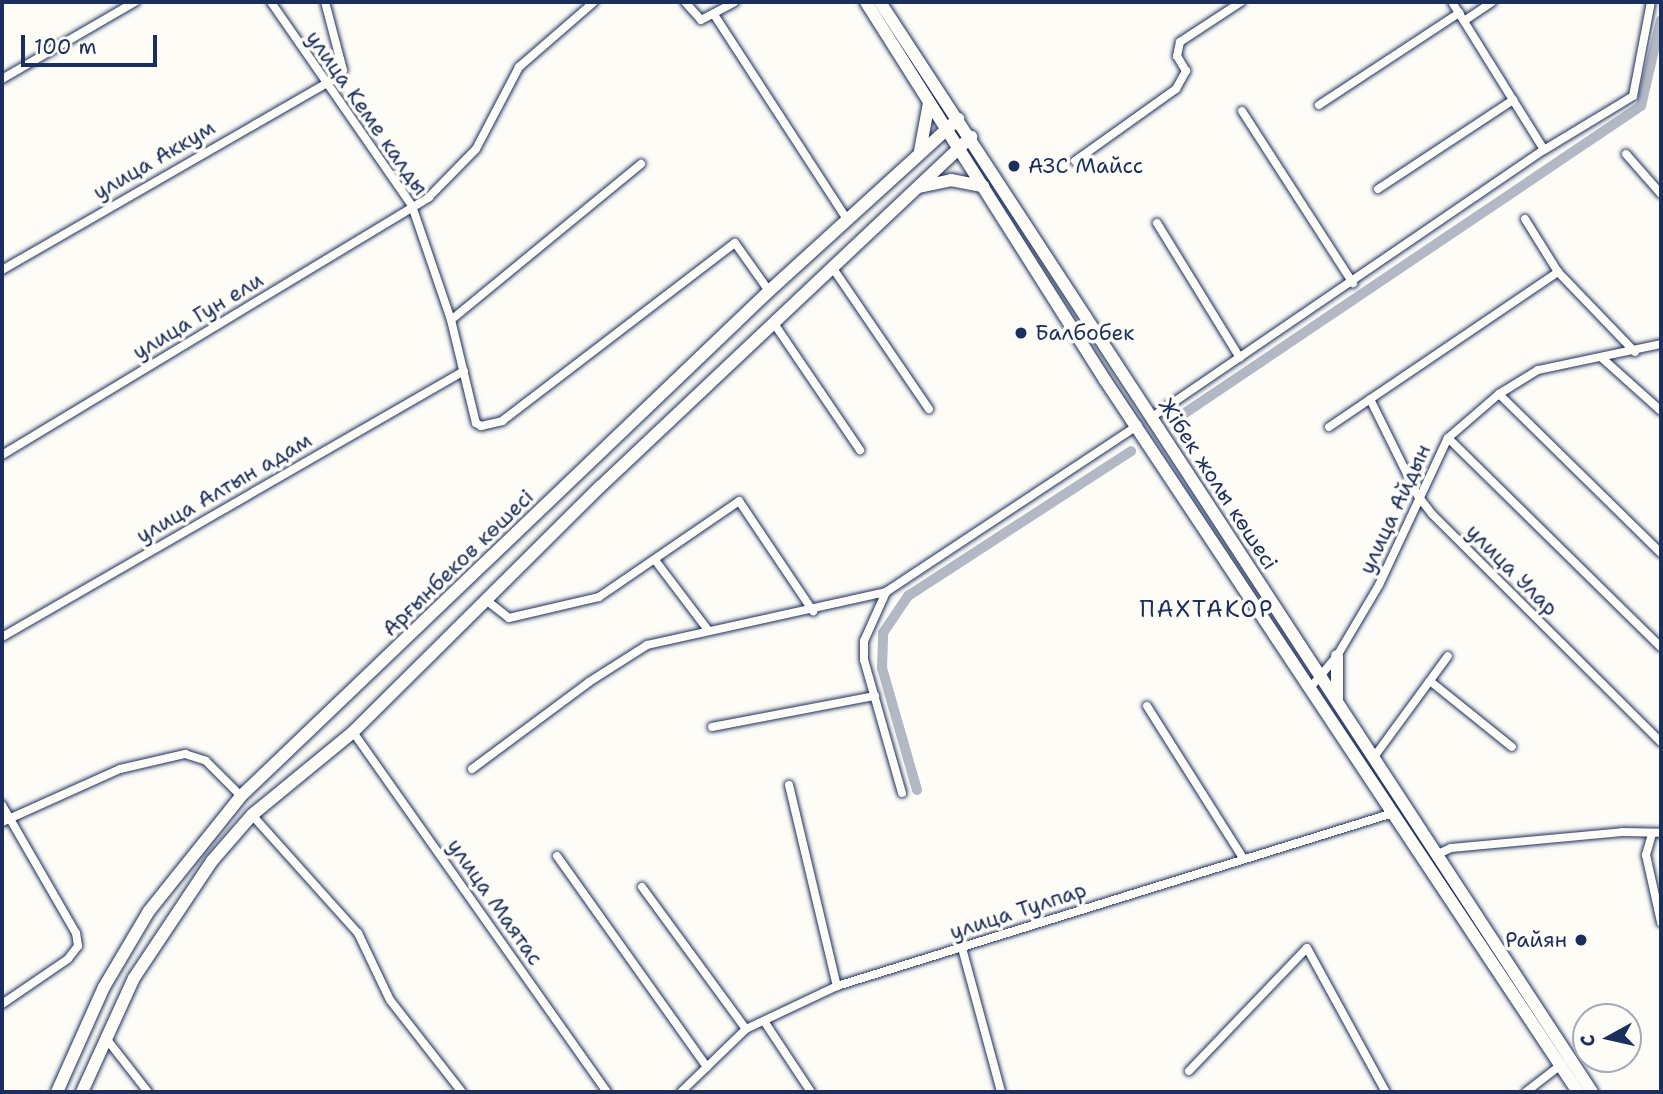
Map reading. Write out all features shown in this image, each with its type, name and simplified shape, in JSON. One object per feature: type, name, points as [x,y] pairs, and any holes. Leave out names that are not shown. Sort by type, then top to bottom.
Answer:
[{"type":"main road","name":"Жібек жолы көшесі","points":[[866,2],[1105,380],[1138,425],[1578,1092]]},
{"type":"main road","name":"Жібек жолы көшесі","points":[[880,2],[971,137],[1592,1092]]},
{"type":"main road","points":[[918,154],[929,103]]},
{"type":"main road","name":"Арғынбеков көшесі","points":[[57,1092],[104,987],[149,911],[241,796],[846,218],[958,118]]},
{"type":"main road","points":[[82,1092],[134,978],[212,861],[252,815],[353,732],[601,486],[971,137]]},
{"type":"main road","points":[[916,188],[951,180],[983,186]]},
{"type":"main road","points":[[585,468],[601,486]]},
{"type":"main road","points":[[1337,656],[1338,703]]},
{"type":"street","points":[[2,79],[135,2]]},
{"type":"street","name":"улица Кеме калды","points":[[271,2],[323,81],[412,206],[451,320],[476,423],[489,427],[502,421],[735,243],[769,291]]},
{"type":"street","points":[[323,81],[333,80],[343,70],[325,2]]},
{"type":"street","name":"улица Гун ели","points":[[2,455],[429,197],[477,149],[519,67],[594,2]]},
{"type":"street","points":[[685,2],[701,20],[715,16],[735,2]]},
{"type":"street","points":[[1075,161],[1176,89],[1186,71],[1177,56],[1180,42],[1241,2]]},
{"type":"street","points":[[1452,2],[1544,150]]},
{"type":"street","points":[[1319,105],[1461,17],[1492,2]]},
{"type":"street","points":[[1152,417],[1353,283],[1544,150],[1633,96],[1651,2]]},
{"type":"street","points":[[715,16],[846,218]]},
{"type":"street","name":"улица Аккум","points":[[2,270],[323,81]]},
{"type":"street","points":[[1378,188],[1513,100]]},
{"type":"street","points":[[1241,111],[1353,283]]},
{"type":"street","points":[[1626,154],[1661,194]]},
{"type":"street","points":[[451,320],[641,164]]},
{"type":"street","points":[[1525,219],[1559,272],[1635,352]]},
{"type":"street","points":[[1157,223],[1240,358]]},
{"type":"street","points":[[832,267],[929,408]]},
{"type":"street","points":[[1329,427],[1559,272]]},
{"type":"street","points":[[773,322],[860,450]]},
{"type":"street","name":"улица Айдын","points":[[1310,688],[1337,656],[1379,586],[1418,496],[1448,438],[1499,394],[1538,370],[1635,352],[1661,344]]},
{"type":"street","points":[[1602,358],[1661,411]]},
{"type":"street","name":"улица Алтын адам","points":[[2,637],[464,370]]},
{"type":"street","points":[[1499,394],[1661,553]]},
{"type":"street","name":"улица Улар","points":[[1370,399],[1418,496],[1661,742]]},
{"type":"street","points":[[472,769],[629,654],[708,630],[813,611],[886,592],[1138,425]]},
{"type":"street","points":[[1448,438],[1661,647]]},
{"type":"street","points":[[486,600],[509,618],[599,597],[739,502],[813,611]]},
{"type":"street","points":[[655,560],[708,630]]},
{"type":"street","points":[[886,592],[864,640],[874,696],[902,793]]},
{"type":"street","points":[[1374,757],[1447,656]]},
{"type":"street","points":[[1430,681],[1513,747]]},
{"type":"street","points":[[712,727],[874,696]]},
{"type":"street","points":[[1147,706],[1242,858]]},
{"type":"street","name":"улица Маятас","points":[[353,732],[607,1092]]},
{"type":"street","points":[[6,820],[120,769],[185,754],[206,761],[241,796]]},
{"type":"street","points":[[789,785],[837,986]]},
{"type":"street","points":[[2,805],[6,820],[76,933],[78,946],[68,959],[2,1004]]},
{"type":"street","name":"улица Тулпар","points":[[681,1092],[746,1029],[837,986],[1393,813]]},
{"type":"street","points":[[252,815],[358,933],[390,1000],[462,1092]]},
{"type":"street","points":[[1438,854],[1464,846],[1622,832],[1661,833]]},
{"type":"street","points":[[1651,834],[1646,855],[1661,922]]},
{"type":"street","points":[[557,856],[707,1067]]},
{"type":"street","points":[[642,887],[746,1029]]},
{"type":"street","points":[[962,948],[1001,1092]]},
{"type":"street","points":[[1189,1071],[1307,948],[1386,1092]]},
{"type":"street","points":[[764,1021],[811,1092]]},
{"type":"street","points":[[105,1037],[148,1092]]},
{"type":"street","points":[[1526,1092],[1562,1064]]},
{"type":"waterway","points":[[1182,415],[1641,106],[1661,20]]},
{"type":"waterway","points":[[917,790],[882,668],[883,633],[908,596],[1131,451]]},
{"type":"place","name":"АЗС Майсс","points":[[1014,166]]},
{"type":"place","name":"Балбобек","points":[[1021,333]]},
{"type":"place","name":"Райян","points":[[1581,940]]},
{"type":"district","name":"ПАХТАКОР","points":[[1207,609]]}]
